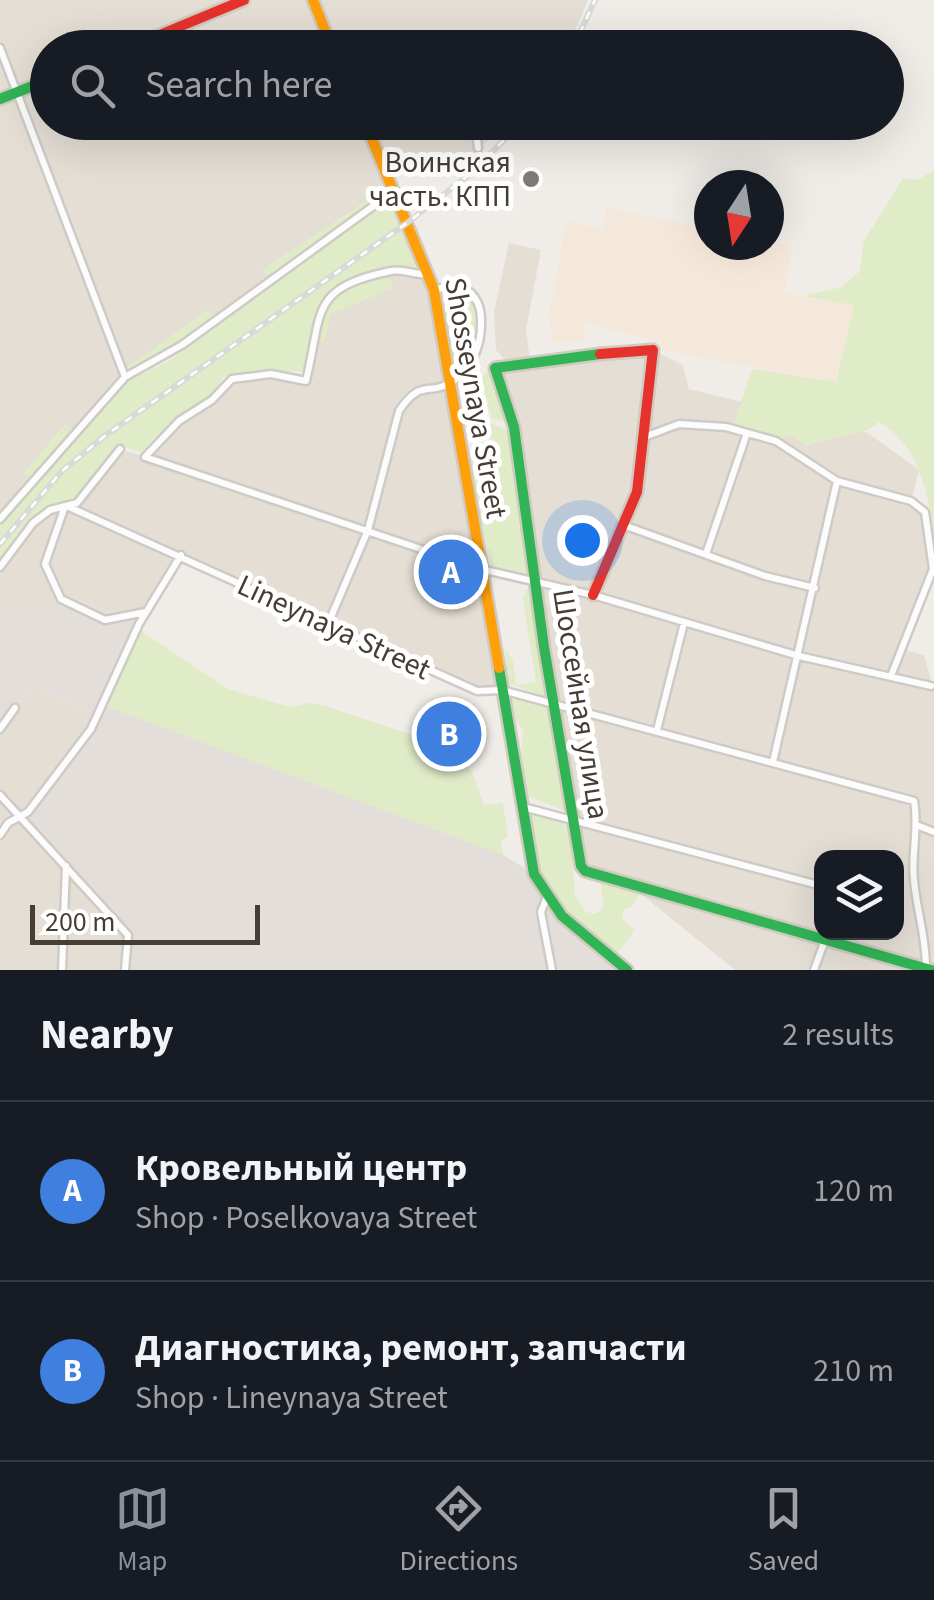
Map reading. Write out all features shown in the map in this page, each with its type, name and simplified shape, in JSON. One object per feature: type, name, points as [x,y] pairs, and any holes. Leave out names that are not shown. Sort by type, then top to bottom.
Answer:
[{"type":"street","points":[[172,30],[244,0]]},
{"type":"street","points":[[312,0],[324,30]]},
{"type":"street","points":[[0,48],[30,129]]},
{"type":"street","points":[[0,99],[30,87]]},
{"type":"street","points":[[34,140],[125,377]]},
{"type":"street","name":"Shosseynaya Street","points":[[373,140],[434,290],[534,874],[563,921],[627,970]]},
{"type":"street","points":[[477,140],[478,148]]},
{"type":"street","points":[[0,519],[125,377],[182,345],[394,191]]},
{"type":"street","points":[[430,274],[390,271],[333,292],[322,308],[306,381],[272,374],[232,378],[212,400],[179,421],[145,457],[481,568],[593,595],[799,656],[931,686]]},
{"type":"street","points":[[328,624],[368,530],[399,411],[410,394],[423,387],[450,384],[470,364],[481,343],[481,311],[467,288],[456,284],[434,290]]},
{"type":"street","name":"Шоссейная улица","points":[[647,436],[644,427],[653,350],[509,362],[495,368],[514,427],[554,704],[585,871],[814,933]]},
{"type":"street","points":[[593,595],[626,526],[647,436],[680,424],[747,433],[776,441],[837,481],[911,502],[925,512],[933,569],[891,676]]},
{"type":"street","points":[[706,554],[747,433]]},
{"type":"street","points":[[120,449],[67,507],[44,564],[61,599],[105,620],[146,612]]},
{"type":"street","points":[[773,762],[837,481]]},
{"type":"street","points":[[0,567],[34,524],[50,510],[67,507]]},
{"type":"street","name":"Lineynaya Street","points":[[67,507],[181,555],[476,692],[502,690],[914,800],[919,826],[934,832]]},
{"type":"street","points":[[626,526],[814,588]]},
{"type":"street","points":[[0,835],[62,772],[91,729],[146,612],[181,555]]},
{"type":"street","points":[[657,730],[684,624]]},
{"type":"street","points":[[0,729],[15,708]]},
{"type":"street","points":[[0,795],[128,935],[125,970]]},
{"type":"street","points":[[523,807],[814,884]]},
{"type":"street","points":[[839,940],[927,970],[926,931],[913,880],[919,826]]},
{"type":"street","points":[[62,970],[66,865]]},
{"type":"street","points":[[546,899],[542,912],[552,970]]},
{"type":"street","points":[[814,970],[825,940]]},
{"type":"shaded area","points":[[0,0],[588,0],[575,30],[30,30],[30,140],[489,140],[463,163],[446,155],[418,153],[391,182],[394,191],[182,345],[125,377],[0,519]]},
{"type":"shaded area","points":[[607,208],[694,226],[694,260],[784,260],[784,244],[792,246],[785,293],[854,305],[835,382],[659,350],[661,342],[584,323],[585,340],[553,343],[549,316],[566,221],[602,229]]},
{"type":"shaded area","points":[[509,243],[541,250],[526,330],[530,360],[648,348],[683,365],[689,389],[868,433],[919,470],[911,501],[925,512],[933,569],[900,649],[924,655],[934,691],[934,970],[735,970],[625,881],[581,866],[514,427],[498,364],[508,362],[496,350],[494,312]]},
{"type":"shaded area","points":[[390,271],[430,274],[502,690],[477,691],[397,659],[181,555],[139,624],[73,598],[29,616],[0,600],[0,567],[33,523],[120,449],[145,457],[163,435],[212,400],[226,383],[272,374],[306,381],[328,295]]},
{"type":"shaded area","points":[[73,598],[139,624],[101,704],[492,848],[534,874],[546,899],[625,970],[125,970],[127,935],[20,816],[28,812],[91,729],[96,714],[35,687],[0,728],[0,600],[29,615]]},
{"type":"shaded area","points":[[35,687],[96,714],[128,935],[125,970],[0,970],[0,728]]},
{"type":"green space","points":[[934,171],[934,539],[925,489],[913,458],[893,432],[879,422],[864,431],[808,446],[789,435],[780,440],[734,424],[752,369],[836,382],[854,305],[803,296],[842,287],[860,271],[864,241],[903,178],[916,180]]},
{"type":"green space","points":[[387,187],[386,193],[276,272],[266,275],[262,270]]},
{"type":"green space","points":[[392,197],[417,270],[395,266],[331,291],[321,304],[307,365],[301,371],[222,378],[217,390],[154,438],[142,452],[121,446],[74,502],[39,516],[0,565],[0,525],[123,383],[169,361]]},
{"type":"green space","points":[[388,275],[393,288],[331,314],[324,342],[318,339],[332,295]]},
{"type":"green space","points":[[456,291],[470,296],[477,327],[468,354],[455,372],[443,303]]},
{"type":"green space","points":[[209,309],[213,316],[170,349],[145,364],[124,369]]},
{"type":"green space","points":[[492,369],[505,422],[492,419],[482,383],[478,384]]},
{"type":"green space","points":[[489,423],[511,431],[526,574],[491,567],[467,455],[491,445]]},
{"type":"green space","points":[[65,424],[74,430],[31,479],[24,473]]},
{"type":"green space","points":[[529,585],[548,698],[508,683],[505,648],[513,660],[516,685],[536,682],[523,599]]},
{"type":"green space","points":[[139,624],[144,633],[228,689],[290,707],[309,703],[325,706],[449,747],[472,771],[484,805],[503,803],[508,837],[501,841],[503,855],[100,704]]},
{"type":"green space","points":[[515,695],[552,708],[567,811],[527,796],[521,758],[523,729],[514,718],[510,700]]},
{"type":"green space","points":[[531,814],[541,814],[570,827],[575,896],[586,912],[596,914],[604,905],[600,880],[641,892],[631,907],[624,909],[622,919],[635,930],[616,955],[580,927],[553,896],[536,860]]},
{"type":"railway","points":[[581,30],[595,0]]},
{"type":"railway","points":[[0,544],[62,471],[106,435],[407,223],[470,174],[504,140]]},
{"type":"traffic: fast","points":[[0,99],[30,87]]},
{"type":"traffic: fast","points":[[600,354],[495,368],[514,427],[544,647],[581,866],[585,871],[931,970]]},
{"type":"traffic: fast","points":[[499,668],[534,874],[562,916],[627,970]]},
{"type":"traffic: slow","points":[[313,0],[325,30]]},
{"type":"traffic: slow","points":[[372,140],[434,290],[499,668]]},
{"type":"traffic: jam","points":[[172,30],[244,0]]},
{"type":"traffic: jam","points":[[593,595],[637,492],[653,350],[600,354]]},
{"type":"place","name":"Воинская часть. КПП","points":[[531,179]]},
{"type":"place","name":"Кровельный центр","points":[[451,572]]},
{"type":"place","name":"Диагностика, ремонт, запчасти","points":[[449,734]]}]
